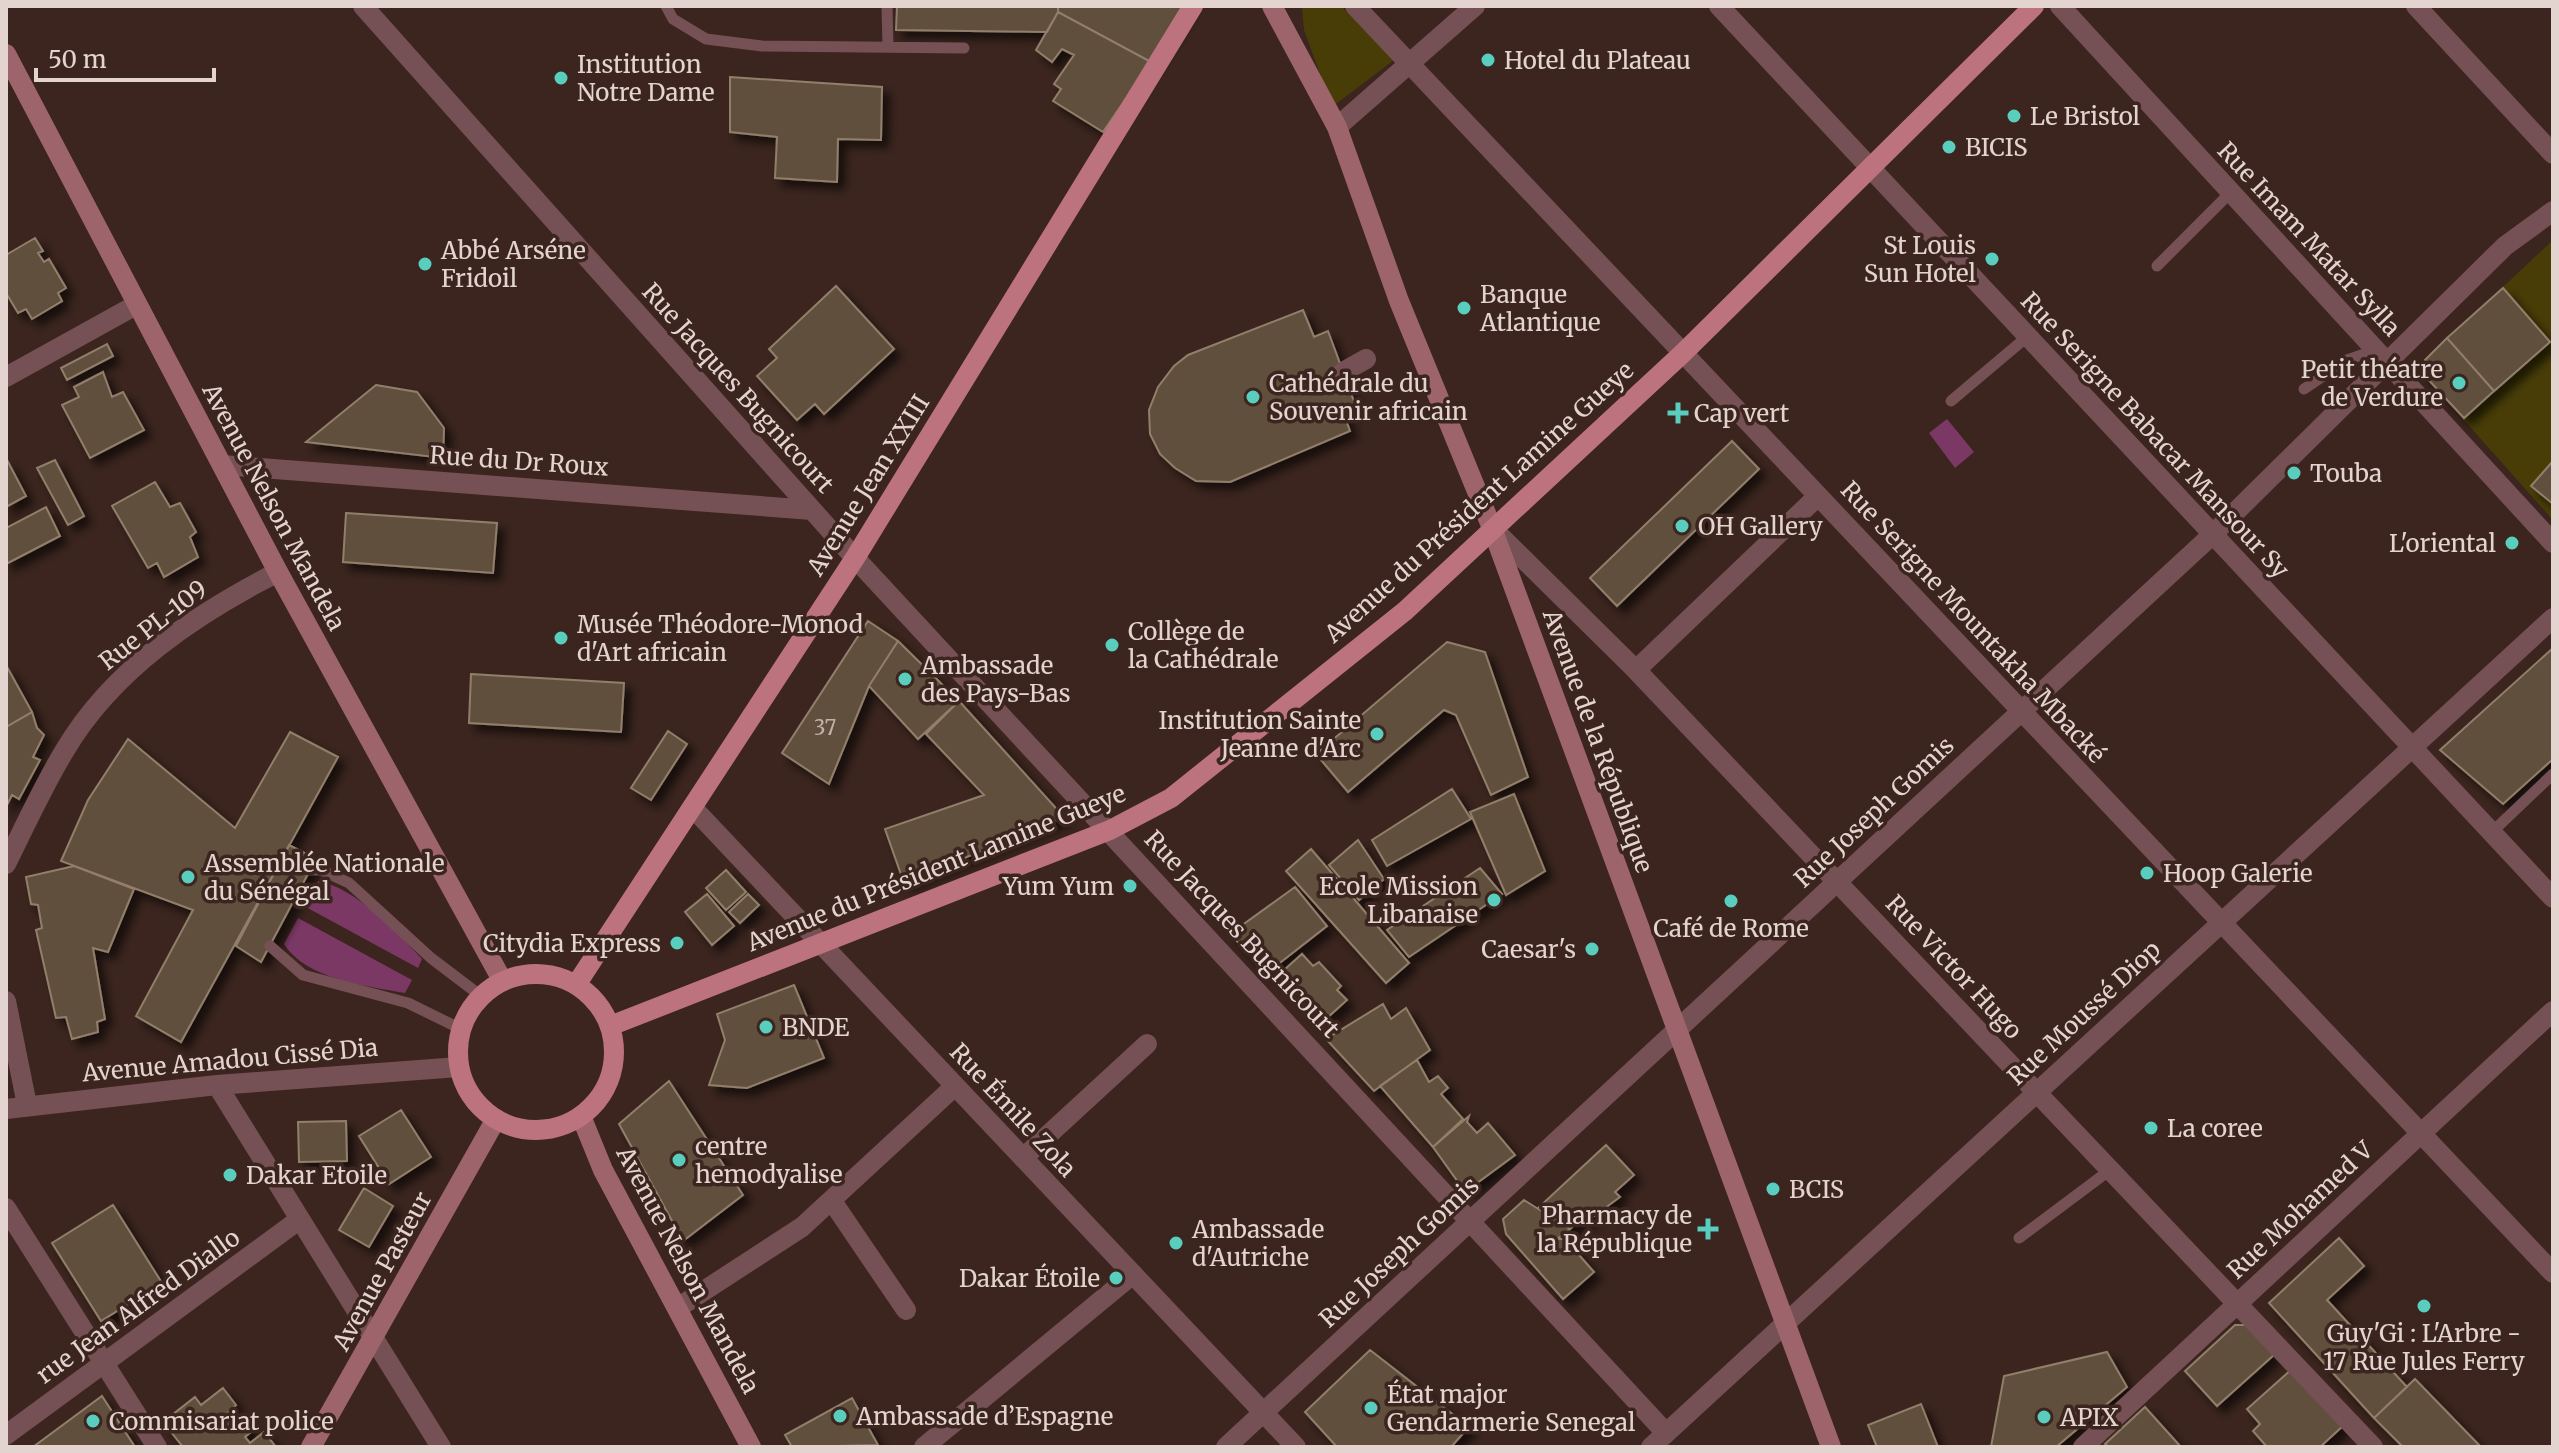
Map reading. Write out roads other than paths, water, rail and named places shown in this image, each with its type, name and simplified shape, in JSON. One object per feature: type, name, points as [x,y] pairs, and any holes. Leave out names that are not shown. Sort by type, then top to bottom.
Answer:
[{"type":"main road","name":"Avenue Jean XXIII","points":[[576,985],[855,558],[1193,6]]},
{"type":"main road","name":"Avenue du Président Lamine Gueye","points":[[610,1026],[819,941],[1110,830],[1171,798],[1405,611],[1683,353],[2034,6]]},
{"type":"main road","points":[[530,973],[545,974],[576,985],[597,1002],[610,1026],[613,1066],[596,1102],[568,1123],[539,1130],[524,1130],[496,1119],[472,1097],[459,1067],[461,1029],[481,996],[502,980],[530,973]]},
{"type":"street","name":"Rue Jacques Bugnicourt","points":[[363,6],[855,558],[1472,1220],[1666,1433]]},
{"type":"street","name":"Avenue de la République","points":[[1272,6],[1337,127],[1399,301],[1492,528],[1831,1447]]},
{"type":"street","name":"Avenue de la République","points":[[1290,6],[1302,58]]},
{"type":"street","name":"Rue Serigne Mountakha Mbacké","points":[[1355,6],[2553,1273]]},
{"type":"street","points":[[1337,127],[1475,6]]},
{"type":"street","name":"Rue Serigne Babacar Mansour Sy","points":[[1719,6],[2553,898]]},
{"type":"street","name":"Rue Imam Matar Sylla","points":[[2060,6],[2553,543]]},
{"type":"street","points":[[2416,6],[2553,154]]},
{"type":"street","name":"Avenue Nelson Mandela","points":[[6,54],[278,572],[502,980]]},
{"type":"street","name":"Rue Joseph Gomis","points":[[1226,1447],[2212,535],[2382,356],[2505,246],[2553,211]]},
{"type":"street","points":[[6,377],[136,305]]},
{"type":"street","points":[[1343,372],[1366,359]]},
{"type":"street","name":"Rue du Dr Roux","points":[[222,465],[812,510]]},
{"type":"street","points":[[1636,670],[1818,496]]},
{"type":"street","name":"Rue Victor Hugo","points":[[1492,528],[1636,670],[2373,1447]]},
{"type":"street","name":"Rue PL-109","points":[[6,864],[66,749],[118,681],[199,619],[278,572]]},
{"type":"street","name":"Rue Moussé Diop","points":[[1651,1447],[2553,618]]},
{"type":"street","name":"Rue Émile Zola","points":[[693,808],[1296,1447]]},
{"type":"street","points":[[6,1001],[27,1105]]},
{"type":"street","name":"Rue Mohamed V","points":[[2083,1447],[2553,1011]]},
{"type":"street","points":[[1023,1158],[1147,1044]]},
{"type":"street","name":"Avenue Amadou Cissé Dia","points":[[6,1109],[217,1085],[459,1067]]},
{"type":"street","points":[[217,1085],[441,1447]]},
{"type":"street","points":[[679,1307],[771,1251],[832,1201],[955,1086]]},
{"type":"street","name":"Avenue Nelson Mandela","points":[[581,1116],[603,1170],[679,1307],[751,1447]]},
{"type":"street","name":"Avenue Pasteur","points":[[311,1447],[496,1119]]},
{"type":"street","points":[[832,1201],[906,1310]]},
{"type":"street","points":[[6,1208],[157,1447]]},
{"type":"street","name":"rue Jean Alfred Diallo","points":[[6,1435],[300,1219]]},
{"type":"street","points":[[924,1447],[1133,1274]]},
{"type":"lane","points":[[666,6],[673,19],[706,39],[762,46],[964,48]]},
{"type":"lane","points":[[887,6],[888,47]]},
{"type":"lane","points":[[2157,266],[2231,192]]},
{"type":"lane","points":[[1951,401],[2028,336]]},
{"type":"lane","points":[[2304,389],[2347,360],[2382,356]]},
{"type":"lane","points":[[2491,833],[2553,774]]},
{"type":"lane","points":[[310,870],[321,870],[349,883],[431,958],[481,996]]},
{"type":"lane","points":[[270,946],[303,975],[408,1003],[461,1029]]},
{"type":"lane","points":[[2019,1238],[2110,1170]]},
{"type":"place","name":"Hotel du Plateau","points":[[1488,60]]},
{"type":"place","name":"Institution Notre Dame","points":[[561,78]]},
{"type":"place","name":"Le Bristol","points":[[2014,116]]},
{"type":"place","name":"BICIS","points":[[1949,147]]},
{"type":"place","name":"St Louis Sun Hotel","points":[[1992,259]]},
{"type":"place","name":"Abbé Arséne Fridoil","points":[[425,264]]},
{"type":"place","name":"Banque Atlantique","points":[[1464,308]]},
{"type":"place","name":"Petit théatre de Verdure","points":[[2459,383]]},
{"type":"place","name":"Cathédrale du Souvenir africain","points":[[1253,397]]},
{"type":"place","name":"Cap vert","points":[[1678,413]]},
{"type":"place","name":"Touba","points":[[2294,473]]},
{"type":"place","name":"OH Gallery","points":[[1682,526]]},
{"type":"place","name":"L'oriental","points":[[2512,543]]},
{"type":"place","name":"Musée Théodore-Monod d'Art africain","points":[[561,638]]},
{"type":"place","name":"Collège de la Cathédrale","points":[[1112,645]]},
{"type":"place","name":"Ambassade des Pays-Bas","points":[[905,679]]},
{"type":"place","name":"Institution Sainte Jeanne d'Arc","points":[[1377,734]]},
{"type":"place","name":"Hoop Galerie","points":[[2147,873]]},
{"type":"place","name":"Assemblée Nationale du Sénégal","points":[[188,877]]},
{"type":"place","name":"Yum Yum","points":[[1130,886]]},
{"type":"place","name":"Ecole Mission Libanaise","points":[[1494,900]]},
{"type":"place","name":"Café de Rome","points":[[1731,901]]},
{"type":"place","name":"Citydia Express","points":[[677,943]]},
{"type":"place","name":"Caesar's","points":[[1592,949]]},
{"type":"place","name":"BNDE","points":[[766,1027]]},
{"type":"place","name":"La coree","points":[[2151,1128]]},
{"type":"place","name":"centre hemodyalise","points":[[679,1160]]},
{"type":"place","name":"Dakar Etoile","points":[[230,1175]]},
{"type":"place","name":"BCIS","points":[[1773,1189]]},
{"type":"place","name":"Pharmacy de la République","points":[[1708,1229]]},
{"type":"place","name":"Ambassade d'Autriche","points":[[1176,1243]]},
{"type":"place","name":"Dakar Étoile","points":[[1116,1278]]},
{"type":"place","name":"Guy'Gi : L'Arbre - 17 Rue Jules Ferry","points":[[2424,1306]]},
{"type":"place","name":"État major Gendarmerie Senegal","points":[[1371,1408]]},
{"type":"place","name":"Ambassade d’Espagne","points":[[840,1416]]},
{"type":"place","name":"APIX","points":[[2044,1417]]},
{"type":"place","name":"Commisariat police","points":[[93,1421]]}]
